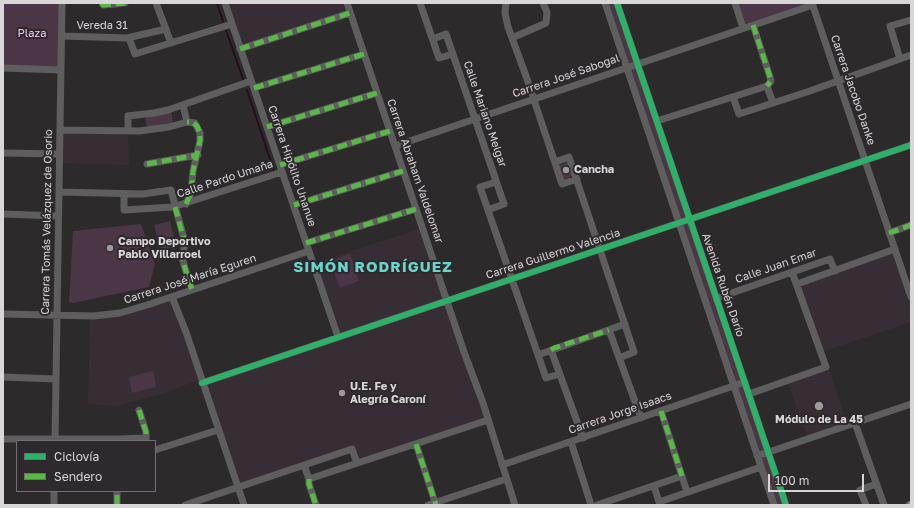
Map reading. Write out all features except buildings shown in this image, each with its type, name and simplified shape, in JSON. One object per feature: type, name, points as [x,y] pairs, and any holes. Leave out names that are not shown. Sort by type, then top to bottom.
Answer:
[{"type":"street","name":"Carrera Tomás Velázquez de Osorio","points":[[55,440],[62,3]]},
{"type":"street","points":[[103,4],[125,3]]},
{"type":"street","points":[[156,3],[171,43]]},
{"type":"street","name":"Carrera Hipólito Unanue","points":[[225,3],[338,337]]},
{"type":"street","name":"Carrera Abraham Valdelomar","points":[[346,3],[488,420],[515,505]]},
{"type":"street","name":"Calle Mariano Melgar","points":[[420,3],[440,58],[453,54]]},
{"type":"street","points":[[506,3],[506,20],[562,184],[577,179]]},
{"type":"street","points":[[512,38],[546,23],[547,12],[544,3]]},
{"type":"street","name":"Avenida Rubén Darío","points":[[605,3],[774,505]]},
{"type":"street","name":"Avenida Rubén Darío","points":[[617,3],[786,505]]},
{"type":"street","points":[[735,3],[743,28]]},
{"type":"street","name":"Carrera José Sabogal","points":[[395,146],[813,4]]},
{"type":"street","name":"Carrera Jacobo Danke","points":[[813,4],[911,297]]},
{"type":"street","points":[[240,49],[350,13]]},
{"type":"street","points":[[900,59],[890,26],[911,20]]},
{"type":"street","points":[[129,38],[135,54],[232,24]]},
{"type":"street","points":[[657,121],[767,86],[770,81],[770,77],[753,25]]},
{"type":"street","name":"Vereda 31","points":[[62,36],[129,38],[166,29]]},
{"type":"street","name":"Calle Mariano Melgar","points":[[433,39],[446,34],[504,204],[488,210]]},
{"type":"street","points":[[128,131],[128,116],[154,113],[252,84],[364,54]]},
{"type":"street","points":[[733,97],[739,114],[911,55]]},
{"type":"street","points":[[3,68],[61,70]]},
{"type":"street","points":[[767,86],[773,103]]},
{"type":"street","points":[[267,127],[377,93]]},
{"type":"street","points":[[183,105],[187,122]]},
{"type":"street","points":[[60,130],[128,131],[159,128],[187,122],[195,123],[200,133],[200,141],[198,155],[193,171],[191,193],[186,204]]},
{"type":"street","name":"Calle Pardo Umaña","points":[[124,194],[124,210],[175,207],[390,132]]},
{"type":"street","name":"Carrera Guillermo Valencia","points":[[202,383],[911,145]]},
{"type":"street","points":[[3,153],[59,154]]},
{"type":"street","points":[[147,164],[198,155]]},
{"type":"street","points":[[555,162],[569,157],[577,179],[634,352],[620,358]]},
{"type":"street","points":[[294,205],[403,171]]},
{"type":"street","name":"Calle Mariano Melgar","points":[[496,182],[480,187],[546,378],[560,374]]},
{"type":"street","name":"Calle Pardo Umaña","points":[[59,192],[124,194],[151,193],[171,190],[175,207]]},
{"type":"street","points":[[175,207],[185,244],[182,257],[192,290]]},
{"type":"street","points":[[306,243],[416,209]]},
{"type":"street","points":[[3,214],[58,216]]},
{"type":"street","points":[[889,232],[911,225]]},
{"type":"street","points":[[797,284],[895,249]]},
{"type":"street","name":"Carrera José María Eguren","points":[[3,314],[94,316],[120,313],[309,251]]},
{"type":"street","name":"Calle Juan Emar","points":[[717,298],[830,259],[834,271]]},
{"type":"street","points":[[749,394],[826,367],[792,272]]},
{"type":"street","points":[[172,297],[186,332],[244,505]]},
{"type":"street","points":[[538,355],[625,324]]},
{"type":"street","points":[[609,330],[641,418]]},
{"type":"street","points":[[551,350],[583,438]]},
{"type":"street","points":[[3,377],[56,379]]},
{"type":"street","name":"Carrera Jorge Isaacs","points":[[502,466],[745,382]]},
{"type":"street","points":[[757,456],[910,406]]},
{"type":"street","points":[[3,439],[146,439],[146,432],[139,410]]},
{"type":"street","points":[[661,411],[687,492]]},
{"type":"street","points":[[309,479],[488,420]]},
{"type":"street","points":[[856,423],[884,505]]},
{"type":"street","points":[[156,450],[218,430]]},
{"type":"street","points":[[571,442],[591,505]]},
{"type":"street","points":[[416,444],[436,504]]},
{"type":"street","points":[[185,505],[352,449],[357,463]]},
{"type":"street","points":[[304,466],[316,505]]},
{"type":"street","points":[[654,486],[659,502],[761,467]]},
{"type":"street","points":[[597,505],[682,476]]},
{"type":"street","points":[[428,505],[436,504],[506,479]]},
{"type":"street","points":[[866,505],[860,490],[876,484]]},
{"type":"street","points":[[54,492],[54,505]]},
{"type":"street","points":[[117,492],[117,505]]},
{"type":"shaded area","points":[[225,3],[347,3],[350,13],[240,49]]},
{"type":"shaded area","points":[[60,130],[128,131],[129,165],[59,163]]},
{"type":"shaded area","name":"U.E. Fe y Alegría Caroní","points":[[422,228],[487,421],[357,463],[352,449],[237,487],[202,383],[338,337],[313,264]]},
{"type":"shaded area","points":[[895,249],[911,297],[911,322],[821,352],[797,284]]},
{"type":"shaded area","points":[[172,297],[201,379],[162,394],[117,406],[88,404],[90,316],[110,315]]},
{"type":"shaded area","name":"Módulo de La 45","points":[[829,369],[848,425],[808,439],[787,380]]},
{"type":"green space","name":"Plaza","points":[[3,3],[62,3],[61,70],[3,68]]},
{"type":"green space","points":[[605,3],[617,3],[786,505],[774,505]]},
{"type":"green space","points":[[735,3],[812,3],[743,28]]},
{"type":"green space","points":[[171,111],[173,123],[147,128],[145,116]]},
{"type":"green space","name":"Cancha","points":[[570,161],[575,175],[562,180],[557,166]]},
{"type":"green space","points":[[170,221],[176,246],[160,251],[154,225]]},
{"type":"green space","name":"Campo Deportivo Pablo Villarroel","points":[[141,224],[155,264],[149,287],[73,303],[69,302],[73,231]]},
{"type":"green space","points":[[350,254],[359,281],[340,288],[330,261]]},
{"type":"green space","points":[[153,371],[156,387],[132,393],[129,377]]},
{"type":"waterway","points":[[217,3],[223,21]]},
{"type":"waterway","points":[[226,30],[243,79]]},
{"type":"waterway","points":[[247,90],[274,171]]},
{"type":"marked path","points":[[102,3],[103,5],[125,3]]},
{"type":"marked path","points":[[240,49],[350,13]]},
{"type":"marked path","points":[[753,25],[771,81],[767,86]]},
{"type":"marked path","points":[[254,88],[364,54]]},
{"type":"marked path","points":[[267,127],[377,93]]},
{"type":"marked path","points":[[186,204],[191,193],[193,171],[200,141],[200,133],[197,126],[192,122],[187,122]]},
{"type":"marked path","points":[[280,165],[390,131]]},
{"type":"marked path","points":[[147,164],[198,155]]},
{"type":"marked path","points":[[294,205],[403,171]]},
{"type":"marked path","points":[[175,207],[185,244],[182,257],[192,290]]},
{"type":"marked path","points":[[306,243],[416,209]]},
{"type":"marked path","points":[[889,233],[911,225]]},
{"type":"marked path","points":[[551,350],[609,330]]},
{"type":"marked path","points":[[139,410],[146,432],[146,438]]},
{"type":"marked path","points":[[661,411],[682,476]]},
{"type":"marked path","points":[[416,444],[436,505]]},
{"type":"marked path","points":[[309,479],[309,484],[316,505]]},
{"type":"marked path","points":[[117,492],[117,505]]},
{"type":"cycle path","points":[[617,3],[786,505]]},
{"type":"cycle path","points":[[202,383],[911,145]]},
{"type":"place","name":"Cancha","points":[[566,170]]},
{"type":"place","name":"Campo Deportivo Pablo Villarroel","points":[[110,248]]},
{"type":"place","name":"U.E. Fe y Alegría Caroní","points":[[342,393]]},
{"type":"place","name":"Módulo de La 45","points":[[819,406]]},
{"type":"district","name":"SIMÓN RODRÍGUEZ","points":[[373,267]]}]
